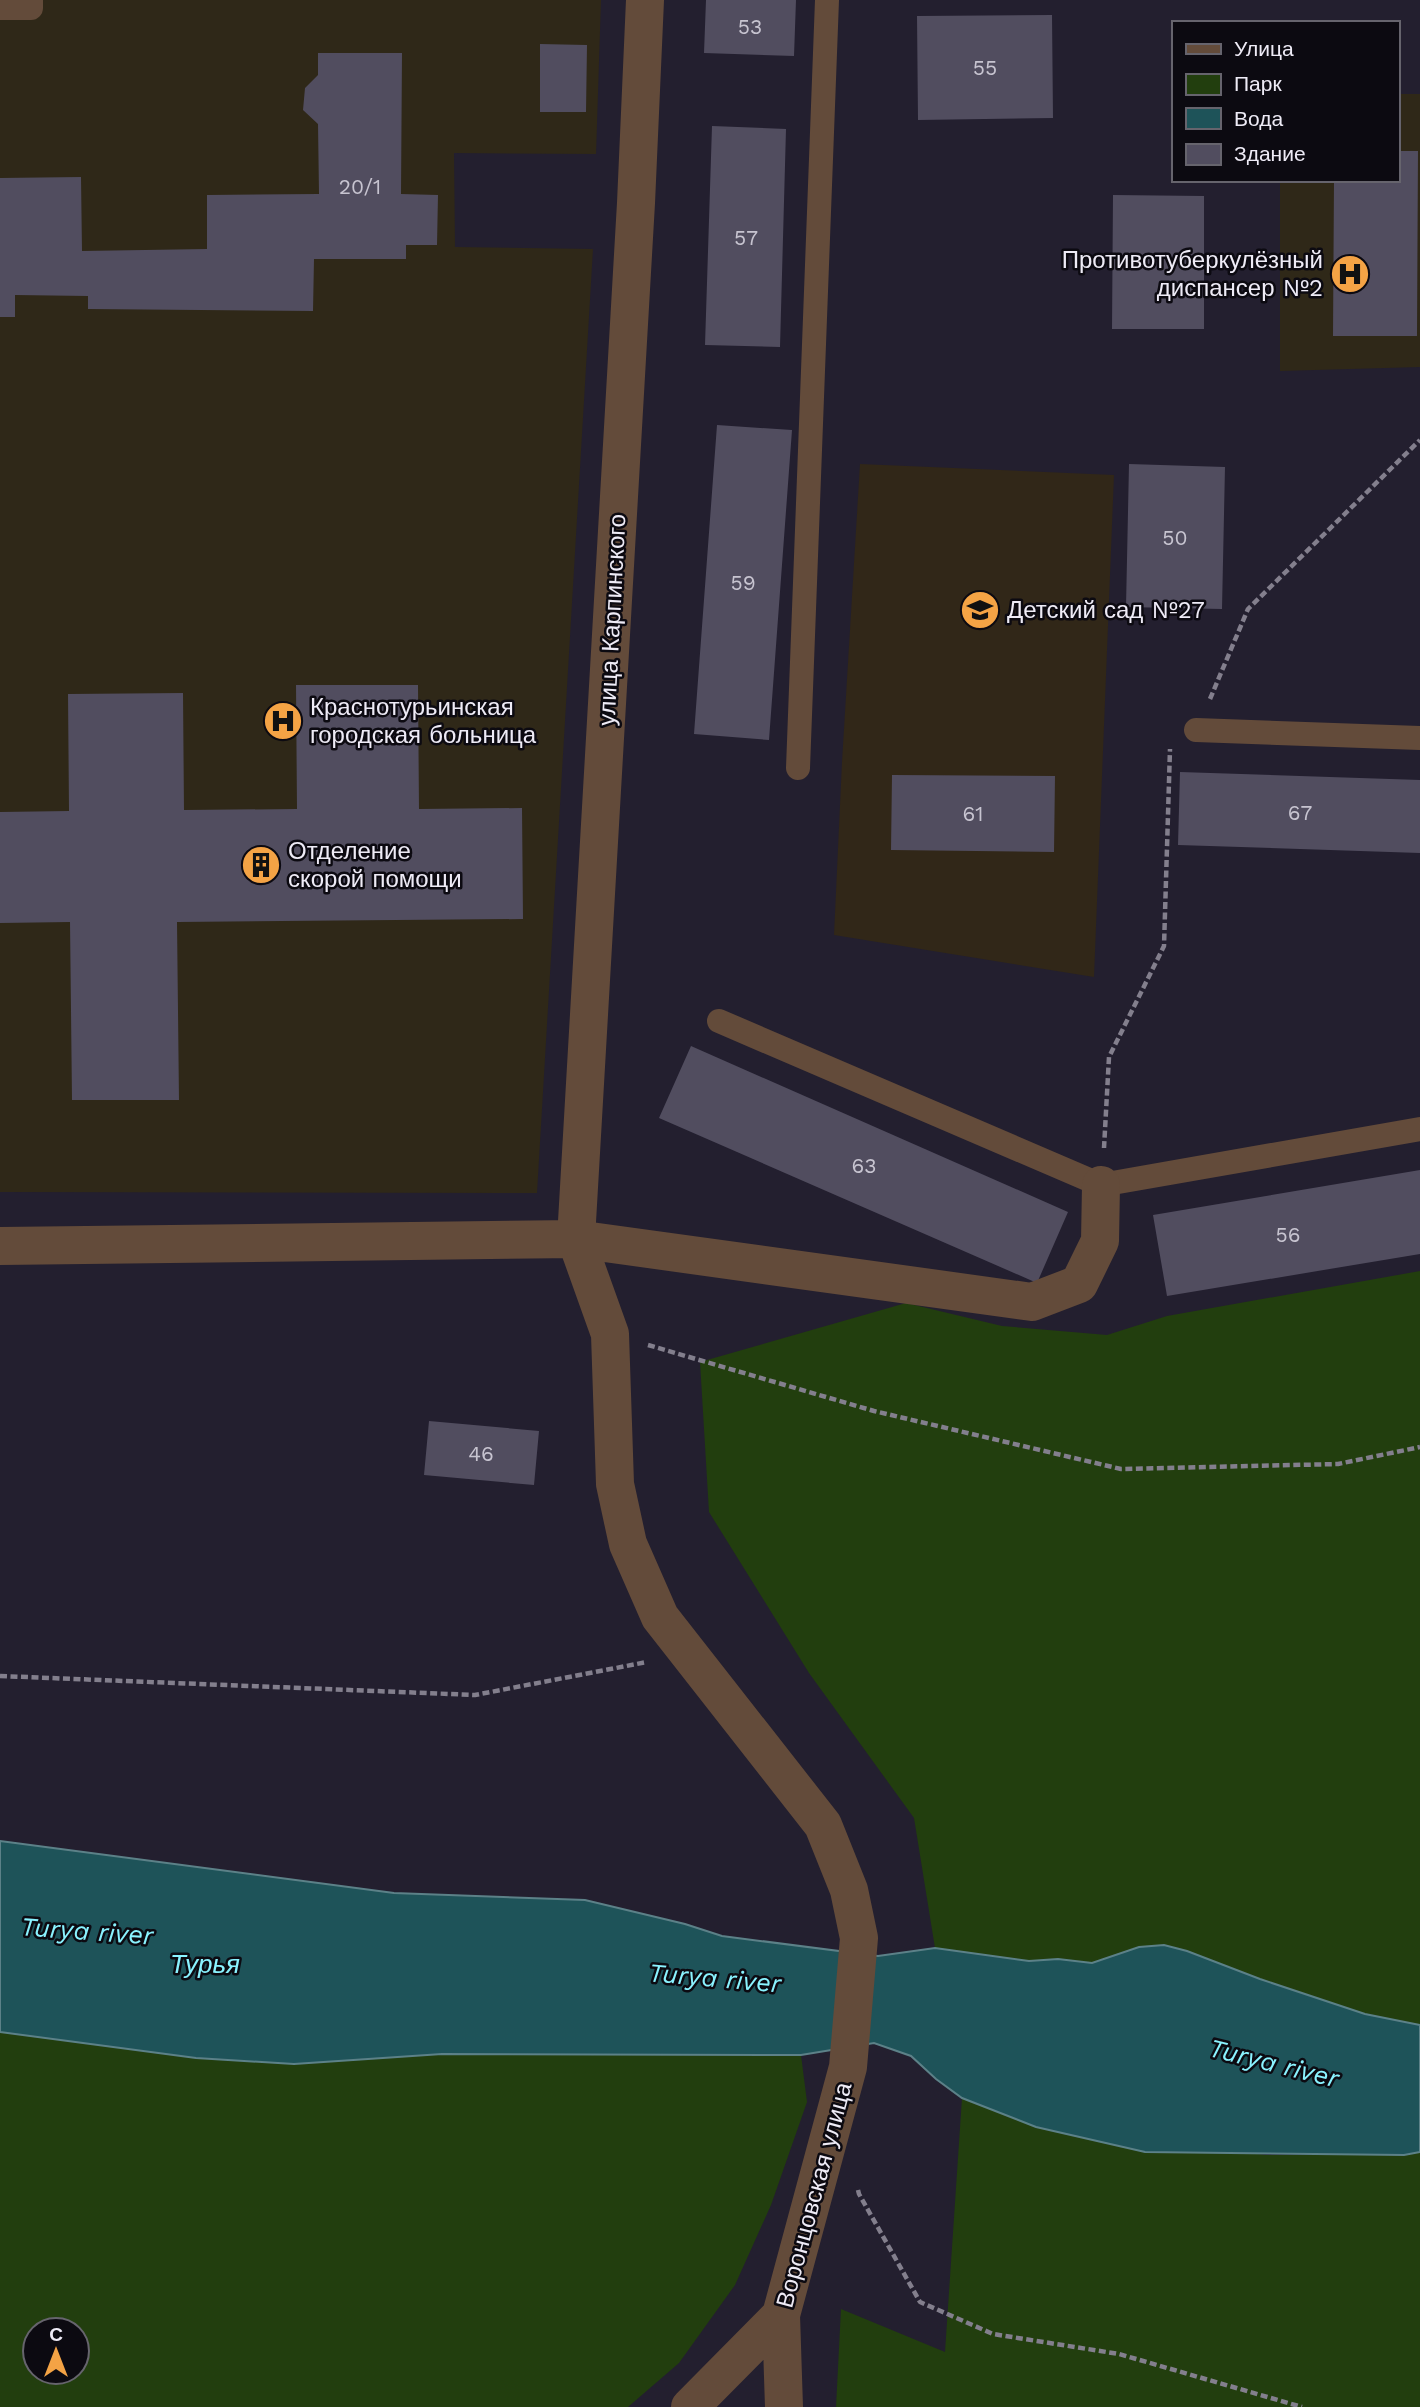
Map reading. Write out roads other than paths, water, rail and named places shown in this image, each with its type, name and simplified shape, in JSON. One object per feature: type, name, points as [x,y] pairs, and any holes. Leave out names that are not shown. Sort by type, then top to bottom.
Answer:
[{"type":"street","name":"улица Карпинского","points":[[576,1239],[636,203],[645,0]]},
{"type":"street","points":[[0,1246],[576,1239],[1032,1301],[1080,1284],[1100,1241],[1101,1185]]},
{"type":"street","name":"Воронцовская улица","points":[[576,1239],[610,1334],[615,1484],[628,1544],[660,1617],[823,1825],[849,1890],[859,1938],[848,2067],[781,2315],[783,2407]]},
{"type":"street","points":[[690,2407],[781,2315]]},
{"type":"lane","points":[[0,8],[31,8],[31,0]]},
{"type":"lane","points":[[798,768],[827,0]]},
{"type":"lane","points":[[1196,730],[1420,738]]},
{"type":"lane","points":[[719,1021],[1101,1185],[1420,1129]]},
{"type":"water","points":[[0,1841],[394,1893],[585,1900],[685,1924],[722,1936],[878,1956],[935,1948],[1029,1961],[1058,1959],[1092,1963],[1139,1947],[1164,1945],[1365,2014],[1420,2025],[1420,2152],[1404,2155],[1145,2152],[1036,2127],[962,2098],[911,2056],[874,2043],[801,2055],[442,2054],[294,2064],[196,2058],[0,2032]]},
{"type":"place","name":"Противотуберкулёзный диспансер №2","points":[[1350,274]]},
{"type":"place","name":"Детский сад №27","points":[[980,610]]},
{"type":"place","name":"Краснотурьинская городская больница","points":[[283,721]]},
{"type":"place","name":"Отделение скорой помощи","points":[[261,865]]},
{"type":"water label","name":"Turya river","points":[[87,1931]]},
{"type":"water label","name":"Турья","points":[[205,1964]]},
{"type":"water label","name":"Turya river","points":[[715,1978]]},
{"type":"water label","name":"Turya river","points":[[1274,2063]]}]
